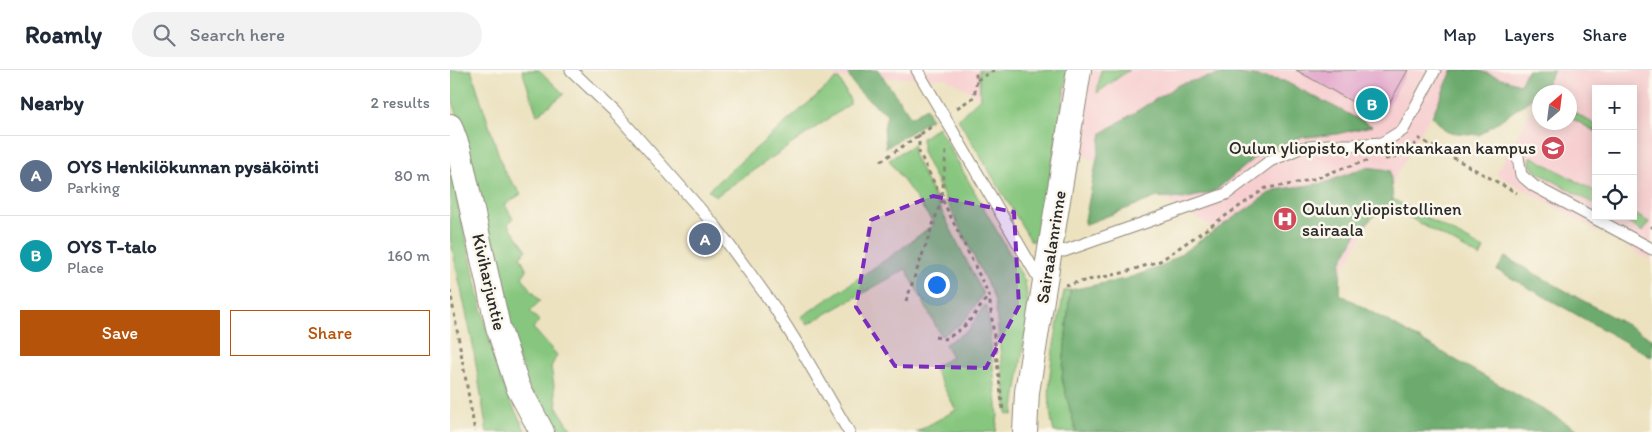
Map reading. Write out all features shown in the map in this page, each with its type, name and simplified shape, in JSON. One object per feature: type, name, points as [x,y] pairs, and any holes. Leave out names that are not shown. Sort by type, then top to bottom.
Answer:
[{"type":"street","name":"Sairaalanrinne","points":[[1026,430],[1027,392],[1079,70]]},
{"type":"street","name":"Kiviharjuntie","points":[[450,126],[459,151],[498,327],[518,388],[542,432]]},
{"type":"lane","points":[[571,70],[614,111],[716,228],[773,305],[849,432]]},
{"type":"lane","points":[[917,70],[1044,288]]},
{"type":"lane","points":[[1051,249],[1064,252],[1226,194],[1270,161],[1300,148],[1328,144],[1382,143],[1404,130],[1435,70]]},
{"type":"lane","points":[[1518,157],[1521,175],[1534,186],[1652,249]]},
{"type":"path","points":[[881,161],[974,97],[977,80],[975,70]]},
{"type":"path","points":[[977,80],[995,70]]},
{"type":"path","points":[[906,301],[942,198],[946,154],[944,118]]},
{"type":"path","points":[[1404,130],[1514,192],[1521,194]]},
{"type":"path","points":[[919,134],[919,152],[989,296],[1003,415]]},
{"type":"path","points":[[1382,160],[1396,158],[1408,153],[1420,139]]},
{"type":"path","points":[[1044,288],[1122,273],[1160,261],[1266,188],[1293,184],[1374,160]]},
{"type":"path","points":[[450,290],[475,432]]},
{"type":"path","points":[[935,337],[945,339],[959,332],[989,296]]},
{"type":"highlighted area","points":[[933,196],[1014,212],[1019,306],[986,368],[895,366],[856,307],[871,220]]},
{"type":"shaded area","name":"Oulun yliopistollinen sairaala","points":[[832,70],[1456,70],[1330,293],[946,78],[836,78]]},
{"type":"shaded area","name":"Oulun yliopisto, Kontinkankaan kampus","points":[[1471,70],[1652,70],[1652,261],[1496,174],[1532,110],[1532,130],[1577,130],[1577,85],[1532,85],[1532,105]]},
{"type":"green space","points":[[450,70],[471,70],[504,171],[521,194],[505,205],[513,219],[508,224],[527,250],[520,256],[527,270],[522,277],[540,301],[530,311],[539,321],[533,328],[557,355],[551,367],[558,409],[573,432],[553,432],[527,385],[509,328],[468,147],[450,93]]},
{"type":"green space","points":[[522,70],[539,70],[564,94],[537,115]]},
{"type":"green space","points":[[847,70],[878,70],[911,117],[926,108],[931,119],[886,148],[884,128],[887,114],[858,89],[849,77]]},
{"type":"green space","points":[[979,70],[1068,70],[1039,241],[1031,241],[958,119],[980,98]]},
{"type":"green space","points":[[1101,70],[1129,70],[1097,93]]},
{"type":"green space","points":[[1477,70],[1520,84],[1527,70],[1554,70],[1546,85],[1532,85],[1532,99],[1479,135],[1447,132],[1432,116],[1452,71]]},
{"type":"green space","points":[[1229,72],[1284,81],[1372,126],[1337,134],[1298,138],[1255,157],[1214,192],[1184,199],[1157,197],[1084,225],[1102,133],[1180,84]]},
{"type":"green space","points":[[836,79],[839,79],[850,100],[850,104],[716,196],[708,190]]},
{"type":"green space","points":[[1577,114],[1592,123],[1592,130],[1577,121]]},
{"type":"green space","points":[[938,127],[1025,281],[1029,310],[1013,415],[1007,414],[995,302],[992,293],[922,152],[922,138]]},
{"type":"green space","points":[[914,144],[913,154],[983,294],[966,318],[941,336],[906,269],[808,324],[801,317],[897,252],[934,224],[889,160]]},
{"type":"green space","points":[[1531,156],[1592,190],[1592,203],[1534,170],[1530,163]]},
{"type":"green space","points":[[1366,167],[1390,170],[1393,199],[1389,206],[1374,216],[1356,235],[1341,263],[1340,294],[1582,432],[1076,432],[1062,379],[1070,290],[1125,279],[1163,266],[1274,190],[1324,183]]},
{"type":"green space","points":[[450,169],[488,335],[498,370],[507,395],[526,432],[487,432],[472,340],[450,238]]},
{"type":"green space","points":[[1393,199],[1484,249],[1480,257],[1389,206]]},
{"type":"green space","points":[[1637,215],[1649,222],[1643,232],[1623,220],[1637,220]]},
{"type":"green space","points":[[1505,257],[1652,339],[1652,357],[1497,270]]},
{"type":"green space","points":[[1070,290],[1062,379],[1076,432],[1054,432],[1049,397],[1050,379],[1054,344],[1064,291]]},
{"type":"green space","points":[[984,306],[987,306],[998,415],[996,432],[916,432],[956,410],[933,367],[952,357],[945,344],[969,330]]},
{"type":"building","points":[[1296,70],[1408,70],[1381,118]]},
{"type":"place","name":"OYS T-talo","points":[[1372,104]]},
{"type":"place","name":"Oulun yliopisto, Kontinkankaan kampus","points":[[1553,148]]},
{"type":"place","name":"Oulun yliopistollinen sairaala","points":[[1285,219]]},
{"type":"place","name":"OYS Henkilökunnan pysäköinti","points":[[705,239]]}]
